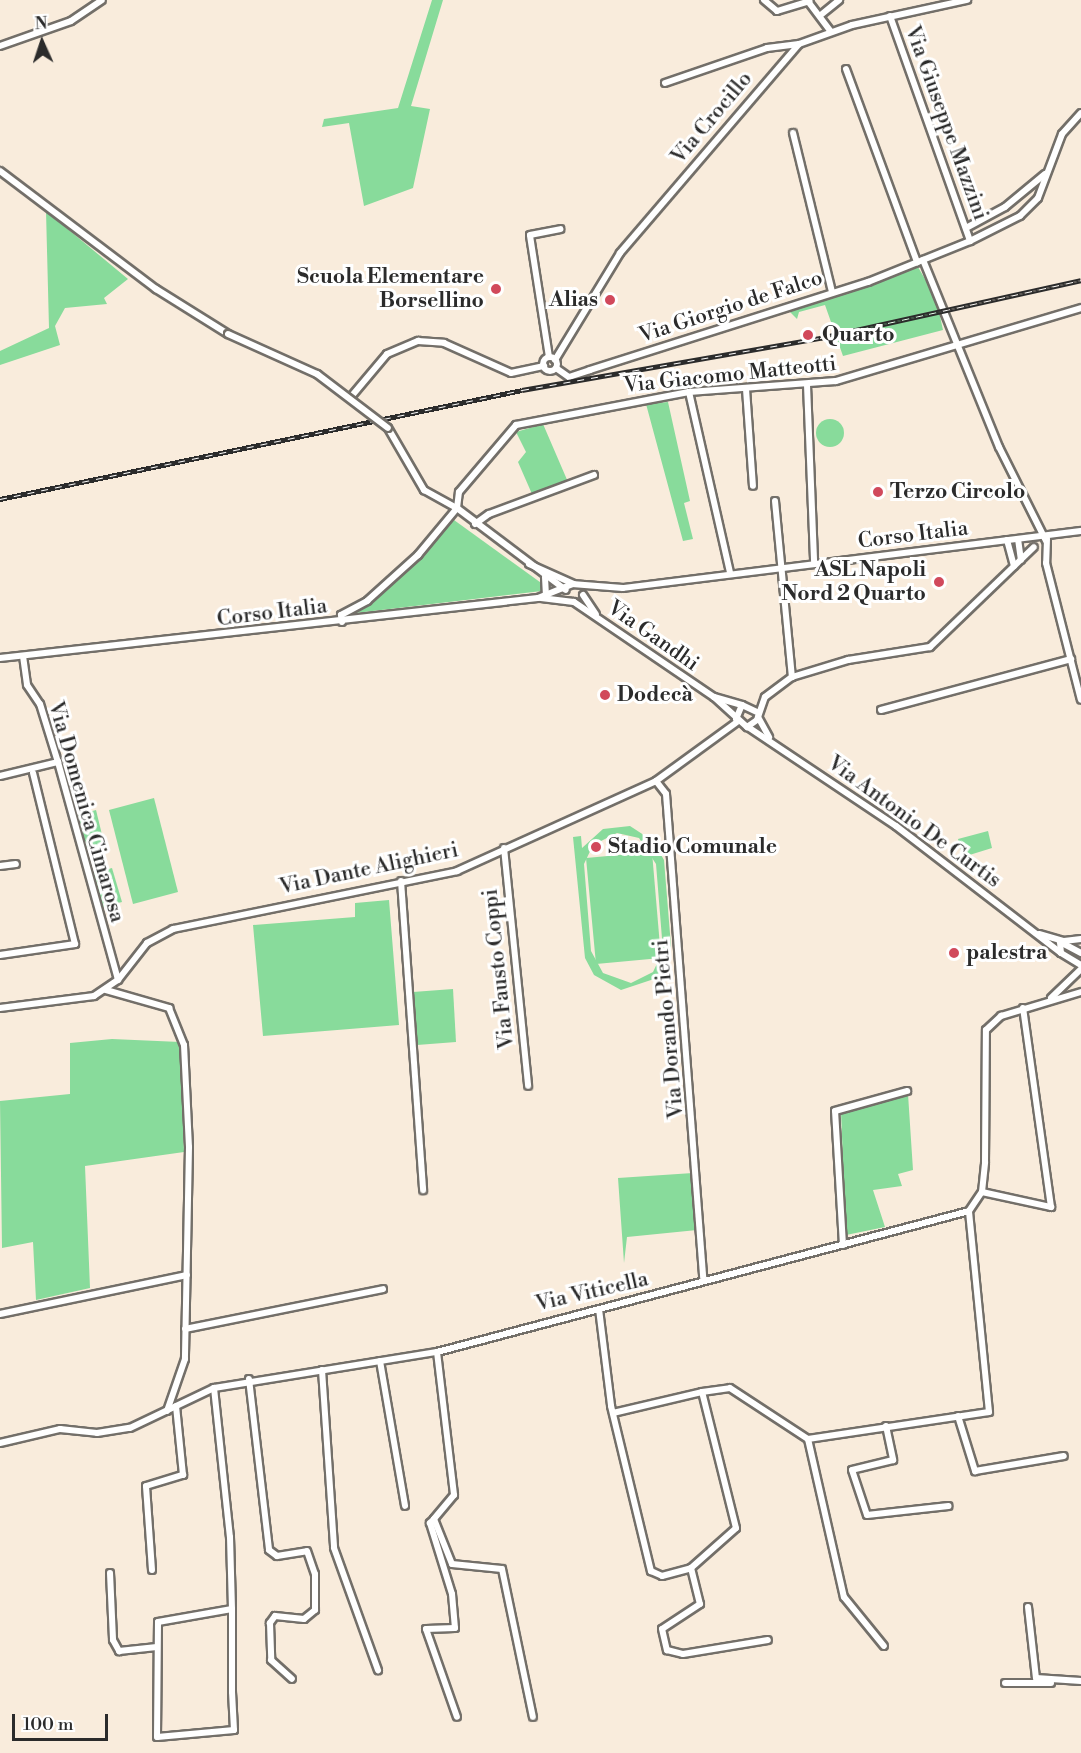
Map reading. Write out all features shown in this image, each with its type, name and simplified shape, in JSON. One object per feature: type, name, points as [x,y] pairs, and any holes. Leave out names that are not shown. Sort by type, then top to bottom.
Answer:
[{"type":"street","points":[[0,46],[71,21],[102,0]]},
{"type":"street","points":[[764,0],[777,11],[808,1],[822,14],[830,31]]},
{"type":"street","points":[[822,14],[839,0]]},
{"type":"street","name":"Via Crocillo","points":[[544,366],[552,359],[620,253],[799,44],[830,31],[967,0]]},
{"type":"street","name":"Via Giuseppe Mazzini","points":[[890,16],[970,241]]},
{"type":"street","points":[[665,83],[767,48],[799,44]]},
{"type":"street","points":[[846,69],[920,261],[1039,536],[1046,544]]},
{"type":"street","name":"Via Giorgio de Falco","points":[[556,368],[569,377],[832,292],[970,241],[1020,216],[1041,192],[1062,134],[1081,113]]},
{"type":"street","points":[[793,133],[832,292]]},
{"type":"street","points":[[0,171],[156,289],[228,334],[317,374],[350,398],[388,428],[417,482],[457,508],[545,577],[566,590],[572,601]]},
{"type":"street","name":"Via Giorgio de Falco","points":[[966,228],[1032,187],[1048,171]]},
{"type":"street","points":[[1032,187],[1041,192]]},
{"type":"street","points":[[556,368],[552,359],[530,235],[560,230]]},
{"type":"street","name":"Via Giacomo Matteotti","points":[[342,622],[341,615],[367,601],[418,555],[457,508],[459,492],[511,426],[689,392],[807,385],[836,381],[1081,308]]},
{"type":"street","points":[[350,398],[387,354],[404,344],[434,340],[512,373],[544,366],[556,368]]},
{"type":"street","points":[[807,385],[814,563]]},
{"type":"street","points":[[746,389],[753,486]]},
{"type":"street","points":[[689,392],[730,573]]},
{"type":"street","points":[[475,524],[489,514],[594,475]]},
{"type":"street","points":[[775,501],[779,568],[792,677]]},
{"type":"street","name":"Corso Italia","points":[[529,564],[577,585],[623,588],[1081,531]]},
{"type":"street","points":[[1052,534],[1046,544],[1046,563],[1081,700]]},
{"type":"street","points":[[1035,548],[1039,536]]},
{"type":"street","points":[[1018,538],[1021,560]]},
{"type":"street","points":[[1007,540],[1014,566]]},
{"type":"street","points":[[736,720],[745,705],[765,698],[792,677],[840,662],[930,647],[1014,566],[1035,548],[1046,544]]},
{"type":"street","points":[[1035,548],[1046,563]]},
{"type":"street","points":[[545,577],[546,595]]},
{"type":"street","points":[[577,585],[596,614]]},
{"type":"street","name":"Corso Italia","points":[[0,658],[342,622],[538,598],[577,585]]},
{"type":"street","points":[[538,598],[572,601],[583,595]]},
{"type":"street","name":"Via Gandhi","points":[[572,601],[596,614],[714,697],[736,720],[747,727]]},
{"type":"street","name":"Via Domenica Cimarosa","points":[[23,656],[27,685],[40,704],[58,762],[118,980]]},
{"type":"street","points":[[881,710],[1071,659]]},
{"type":"street","name":"Via Gandhi","points":[[714,697],[745,705]]},
{"type":"street","points":[[747,727],[758,715],[765,698]]},
{"type":"street","points":[[745,705],[758,715]]},
{"type":"street","name":"Via Antonio De Curtis","points":[[758,715],[769,737]]},
{"type":"street","name":"Via Dante Alighieri","points":[[0,1008],[105,990],[118,980],[147,943],[172,929],[457,871],[656,781],[736,720]]},
{"type":"street","name":"Via Antonio De Curtis","points":[[747,727],[769,737],[1081,967]]},
{"type":"street","points":[[0,776],[58,762]]},
{"type":"street","points":[[0,955],[75,944],[33,774]]},
{"type":"street","name":"Via Dorando Pietri","points":[[656,781],[666,794],[703,1278]]},
{"type":"street","name":"Via Fausto Coppi","points":[[504,848],[528,1086]]},
{"type":"street","points":[[0,866],[16,864]]},
{"type":"street","points":[[401,881],[423,1190]]},
{"type":"street","name":"Via Antonio De Curtis","points":[[1039,934],[1064,941],[1080,953]]},
{"type":"street","points":[[1061,953],[1059,945],[1064,941],[1081,939],[1080,953]]},
{"type":"street","points":[[1048,1000],[1067,984],[1081,967]]},
{"type":"street","points":[[1067,984],[1072,994]]},
{"type":"street","points":[[105,990],[169,1008],[182,1033],[189,1147],[188,1275],[182,1372],[166,1411]]},
{"type":"street","points":[[808,1439],[989,1412],[969,1211],[982,1192],[983,1037],[994,1020],[1023,1008],[1081,992]]},
{"type":"street","points":[[982,1192],[1051,1207],[1023,1008]]},
{"type":"street","points":[[843,1245],[836,1111],[907,1091]]},
{"type":"street","name":"Via Viticella","points":[[0,1443],[60,1429],[97,1433],[130,1428],[214,1388],[249,1379],[437,1352],[599,1309],[703,1278],[843,1245],[969,1211]]},
{"type":"street","points":[[0,1314],[188,1275]]},
{"type":"street","points":[[185,1329],[383,1288]]},
{"type":"street","points":[[599,1309],[613,1413],[651,1571],[662,1576],[691,1568],[737,1524],[702,1392]]},
{"type":"street","points":[[437,1352],[454,1495],[430,1522],[452,1594],[455,1628],[426,1629],[457,1717]]},
{"type":"street","points":[[380,1361],[405,1506]]},
{"type":"street","points":[[322,1370],[334,1548],[378,1670]]},
{"type":"street","points":[[249,1379],[268,1550],[277,1556],[308,1551],[315,1574],[315,1610],[304,1619],[275,1616],[270,1623],[271,1660],[292,1679]]},
{"type":"street","points":[[214,1388],[230,1537],[232,1609],[234,1730],[158,1737],[158,1622],[232,1609]]},
{"type":"street","points":[[613,1413],[702,1392],[736,1390],[808,1439],[844,1598],[884,1646]]},
{"type":"street","points":[[152,1570],[146,1486],[183,1475],[176,1406]]},
{"type":"street","points":[[958,1416],[975,1471],[1064,1456]]},
{"type":"street","points":[[886,1426],[893,1460],[852,1470],[867,1515],[949,1506]]},
{"type":"street","points":[[434,1519],[452,1564],[502,1569],[533,1717]]},
{"type":"street","points":[[691,1568],[700,1604],[662,1629],[667,1650],[683,1654],[768,1640]]},
{"type":"street","points":[[110,1573],[113,1640],[119,1651],[157,1647]]},
{"type":"street","points":[[1028,1608],[1036,1678],[1081,1683]]},
{"type":"street","points":[[1005,1683],[1081,1683]]},
{"type":"green space","points":[[432,0],[443,0],[411,106],[430,109],[413,188],[364,206],[349,123],[322,127],[324,119],[398,108]]},
{"type":"green space","points":[[46,211],[128,279],[104,298],[107,304],[65,308],[55,326],[60,345],[0,365],[0,351],[49,328]]},
{"type":"green space","points":[[918,267],[936,298],[943,330],[843,356],[825,305],[799,312],[797,319],[789,311]]},
{"type":"green space","points":[[668,402],[690,501],[684,503],[693,539],[683,541],[646,404]]},
{"type":"green space","points":[[830,419],[840,423],[844,433],[840,443],[830,447],[820,443],[816,433],[820,423]]},
{"type":"green space","points":[[543,424],[568,482],[532,494],[518,462],[526,452],[516,432]]},
{"type":"green space","points":[[454,520],[544,585],[542,591],[356,613]]},
{"type":"green space","points":[[154,798],[178,892],[133,904],[109,810]]},
{"type":"green space","points":[[96,810],[104,843],[87,848],[78,815]]},
{"type":"green space","points":[[630,826],[653,841],[664,860],[671,946],[657,978],[621,990],[594,975],[585,958],[573,837],[581,836],[582,848],[603,829]],"holes":[[[617,833],[639,838],[656,864],[663,951],[653,972],[631,983],[603,973],[591,951],[584,864],[593,845]]]},
{"type":"green space","points":[[988,831],[992,848],[963,857],[958,839]]},
{"type":"green space","points":[[652,852],[661,958],[596,964],[586,858]]},
{"type":"green space","points":[[112,868],[122,902],[103,907],[94,873]]},
{"type":"green space","points":[[389,900],[399,1025],[263,1036],[253,925],[355,917],[355,903]]},
{"type":"green space","points":[[453,989],[456,1042],[417,1045],[413,992]]},
{"type":"green space","points":[[112,1039],[180,1042],[184,1152],[85,1166],[90,1288],[36,1300],[33,1242],[2,1248],[0,1101],[70,1094],[70,1043]]},
{"type":"green space","points":[[908,1094],[913,1170],[898,1174],[902,1186],[873,1190],[885,1227],[846,1235],[841,1112]]},
{"type":"green space","points":[[693,1173],[697,1230],[627,1237],[624,1263],[618,1178]]},
{"type":"railway","points":[[0,499],[522,390],[820,338],[1081,280]]},
{"type":"place","name":"Scuola Elementare Borsellino","points":[[496,289]]},
{"type":"place","name":"Alias","points":[[610,300]]},
{"type":"place","name":"Quarto","points":[[808,335]]},
{"type":"place","name":"Terzo Circolo","points":[[878,492]]},
{"type":"place","name":"ASL Napoli Nord 2 Quarto","points":[[939,582]]},
{"type":"place","name":"Dodecà","points":[[605,695]]},
{"type":"place","name":"Stadio Comunale","points":[[596,847]]},
{"type":"place","name":"palestra","points":[[954,953]]}]
